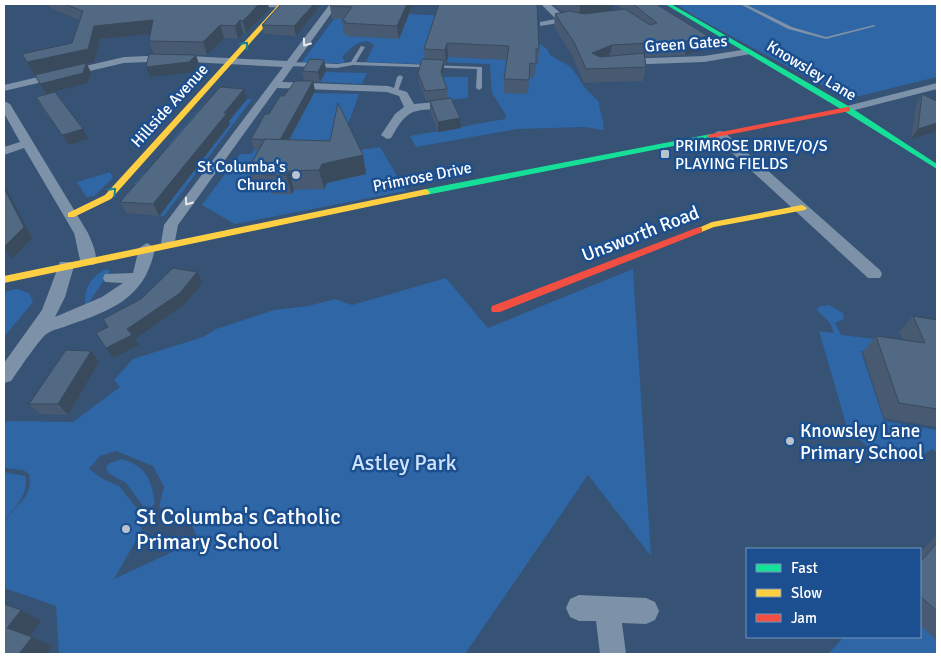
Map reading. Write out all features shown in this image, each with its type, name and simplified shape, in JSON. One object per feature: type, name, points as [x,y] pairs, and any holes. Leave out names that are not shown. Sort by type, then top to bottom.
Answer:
[{"type":"street","points":[[263,4],[333,5]]},
{"type":"street","name":"Hillside Avenue","points":[[71,215],[108,197],[281,4]]},
{"type":"street","points":[[545,4],[564,20]]},
{"type":"street","name":"Knowsley Lane","points":[[668,4],[847,109],[937,167]]},
{"type":"street","points":[[169,243],[171,225],[333,5]]},
{"type":"street","points":[[543,24],[564,20],[585,22]]},
{"type":"street","points":[[124,60],[127,46]]},
{"type":"street","name":"Green Gates","points":[[610,63],[704,59],[748,52]]},
{"type":"street","points":[[4,88],[124,60],[170,58],[290,64]]},
{"type":"street","points":[[274,85],[395,90],[403,94],[410,108]]},
{"type":"street","points":[[847,109],[937,86]]},
{"type":"street","points":[[4,104],[71,215],[87,248],[88,261]]},
{"type":"street","points":[[387,136],[397,116],[410,108],[448,104]]},
{"type":"street","name":"Primrose Drive","points":[[4,280],[169,243],[847,109]]},
{"type":"street","points":[[720,135],[874,274]]},
{"type":"street","points":[[4,151],[28,143]]},
{"type":"street","name":"Unsworth Road","points":[[496,308],[712,225],[802,208]]},
{"type":"street","points":[[40,328],[59,323],[124,293],[138,278],[144,265],[147,248]]},
{"type":"street","points":[[4,376],[40,328],[63,286],[66,266]]},
{"type":"street","points":[[111,278],[138,278]]},
{"type":"street","points":[[579,608],[646,611]]},
{"type":"street","points":[[608,610],[613,654]]},
{"type":"lane","points":[[742,4],[790,28],[826,38],[874,26]]},
{"type":"lane","points":[[352,63],[363,47]]},
{"type":"lane","points":[[290,64],[337,66],[352,63],[480,68],[479,88]]},
{"type":"lane","points":[[395,90],[400,77]]},
{"type":"green space","points":[[676,4],[937,4],[937,77],[847,99],[696,17]]},
{"type":"green space","points":[[387,13],[449,16],[533,39],[547,49],[550,55],[571,67],[586,89],[599,102],[603,130],[584,127],[517,129],[416,147],[410,136],[505,119],[506,115],[492,93],[490,64],[433,62],[432,40],[422,63],[419,64],[366,62],[374,45],[370,42],[356,44],[342,57],[345,61],[343,63],[301,63],[334,19]]},
{"type":"green space","points":[[326,72],[367,73],[362,84],[320,82]]},
{"type":"green space","points":[[442,77],[468,77],[468,98],[448,100]]},
{"type":"green space","points":[[313,93],[359,94],[348,124],[344,124],[353,151],[380,147],[406,191],[235,224],[202,205],[240,154],[251,154],[254,150],[283,151]]},
{"type":"green space","points":[[247,99],[252,99],[164,216],[160,216],[170,202],[131,199],[143,184],[134,184],[145,172],[191,175],[200,163],[186,146],[168,145],[203,105],[240,107]]},
{"type":"green space","points":[[110,172],[113,178],[94,196],[86,197],[77,182]]},
{"type":"green space","points":[[107,269],[110,271],[90,301],[85,305],[85,293],[90,283],[97,275]]},
{"type":"green space","name":"Astley Park","points":[[633,269],[651,556],[588,475],[465,654],[59,654],[56,606],[4,588],[4,525],[11,513],[25,497],[30,483],[29,474],[23,470],[4,468],[4,425],[7,421],[73,422],[120,387],[114,380],[133,359],[203,337],[216,329],[274,310],[308,306],[335,299],[352,305],[446,278],[488,328]],"holes":[[[116,451],[153,466],[164,487],[159,507],[185,516],[192,525],[198,540],[114,579],[142,530],[139,511],[119,486],[103,479],[89,469],[100,456]]]},
{"type":"green space","points":[[17,289],[29,293],[33,302],[4,337],[4,292]]},
{"type":"green space","points":[[829,305],[843,313],[844,319],[835,323],[841,335],[902,342],[908,358],[861,351],[884,421],[937,430],[937,453],[933,449],[920,456],[905,453],[894,446],[879,451],[869,447],[848,431],[819,331],[834,333],[830,323],[816,309]]},
{"type":"green space","points":[[122,459],[137,466],[146,475],[152,487],[155,503],[152,507],[143,506],[126,483],[108,473],[106,467],[110,463]]},
{"type":"green space","points":[[4,472],[25,476],[26,489],[4,521]]},
{"type":"green space","points":[[921,626],[937,640],[937,654],[828,654],[843,638],[921,638]]},
{"type":"building","points":[[64,4],[259,4],[243,21],[240,20],[235,26],[220,25],[203,42],[149,41],[153,20],[94,26],[88,49],[27,62],[22,54],[72,43],[83,11]]},
{"type":"building","points":[[281,4],[314,4],[294,26],[262,25]]},
{"type":"building","points":[[331,4],[407,4],[397,26],[344,23],[346,21],[342,21],[352,7],[330,6]]},
{"type":"building","points":[[439,4],[537,4],[539,49],[536,49],[536,64],[530,63],[529,80],[504,79],[509,46],[447,43],[445,50],[424,49]]},
{"type":"building","points":[[633,4],[656,4],[708,36],[689,41],[612,45],[592,53],[600,57],[644,53],[646,67],[586,69],[574,42],[555,14],[569,11],[584,14],[625,9],[650,25],[657,23]]},
{"type":"building","points":[[149,54],[196,55],[189,62],[146,67]]},
{"type":"building","points":[[310,59],[324,60],[318,72],[302,71]]},
{"type":"building","points":[[422,59],[444,60],[441,72],[447,89],[425,91],[418,73]]},
{"type":"building","points":[[86,63],[83,73],[40,84],[35,75]]},
{"type":"building","points":[[295,81],[313,81],[280,140],[251,139],[265,114],[269,114],[280,96],[284,96]]},
{"type":"building","points":[[220,87],[244,89],[224,113],[227,113],[153,204],[120,202]]},
{"type":"building","points":[[55,92],[83,129],[62,135],[36,97]]},
{"type":"building","points":[[922,94],[937,101],[937,123],[918,129]]},
{"type":"building","points":[[451,98],[460,118],[438,122],[430,101]]},
{"type":"building","points":[[338,103],[363,155],[322,164],[319,170],[289,171],[286,175],[265,175],[268,170],[248,169],[265,139],[330,141]]},
{"type":"building","points":[[4,188],[24,227],[4,247]]},
{"type":"building","points":[[173,268],[197,272],[180,293],[127,329],[132,335],[106,348],[96,333],[108,327],[103,319],[141,299]]},
{"type":"building","points":[[913,316],[937,320],[937,409],[899,403],[876,336],[925,343]]},
{"type":"building","points":[[66,350],[91,351],[58,404],[29,404]]},
{"type":"building","points":[[937,543],[937,611],[921,597],[921,561]]},
{"type":"building","points":[[4,604],[21,610],[7,628],[32,637],[19,654],[4,654]]},
{"type":"traffic: fast","points":[[668,4],[847,109],[937,167]]},
{"type":"traffic: fast","points":[[426,192],[711,136]]},
{"type":"traffic: slow","points":[[71,215],[108,197],[282,4]]},
{"type":"traffic: slow","points":[[4,280],[426,192]]},
{"type":"traffic: slow","points":[[699,230],[712,225],[802,208]]},
{"type":"traffic: jam","points":[[711,136],[847,109]]},
{"type":"traffic: jam","points":[[496,309],[699,230]]},
{"type":"place","name":"PRIMROSE DRIVE/O/S PLAYING FIELDS","points":[[665,154]]},
{"type":"place","name":"St Columba's Church","points":[[296,175]]},
{"type":"place","name":"Knowsley Lane Primary School","points":[[790,441]]},
{"type":"place","name":"St Columba's Catholic Primary School","points":[[126,529]]}]
